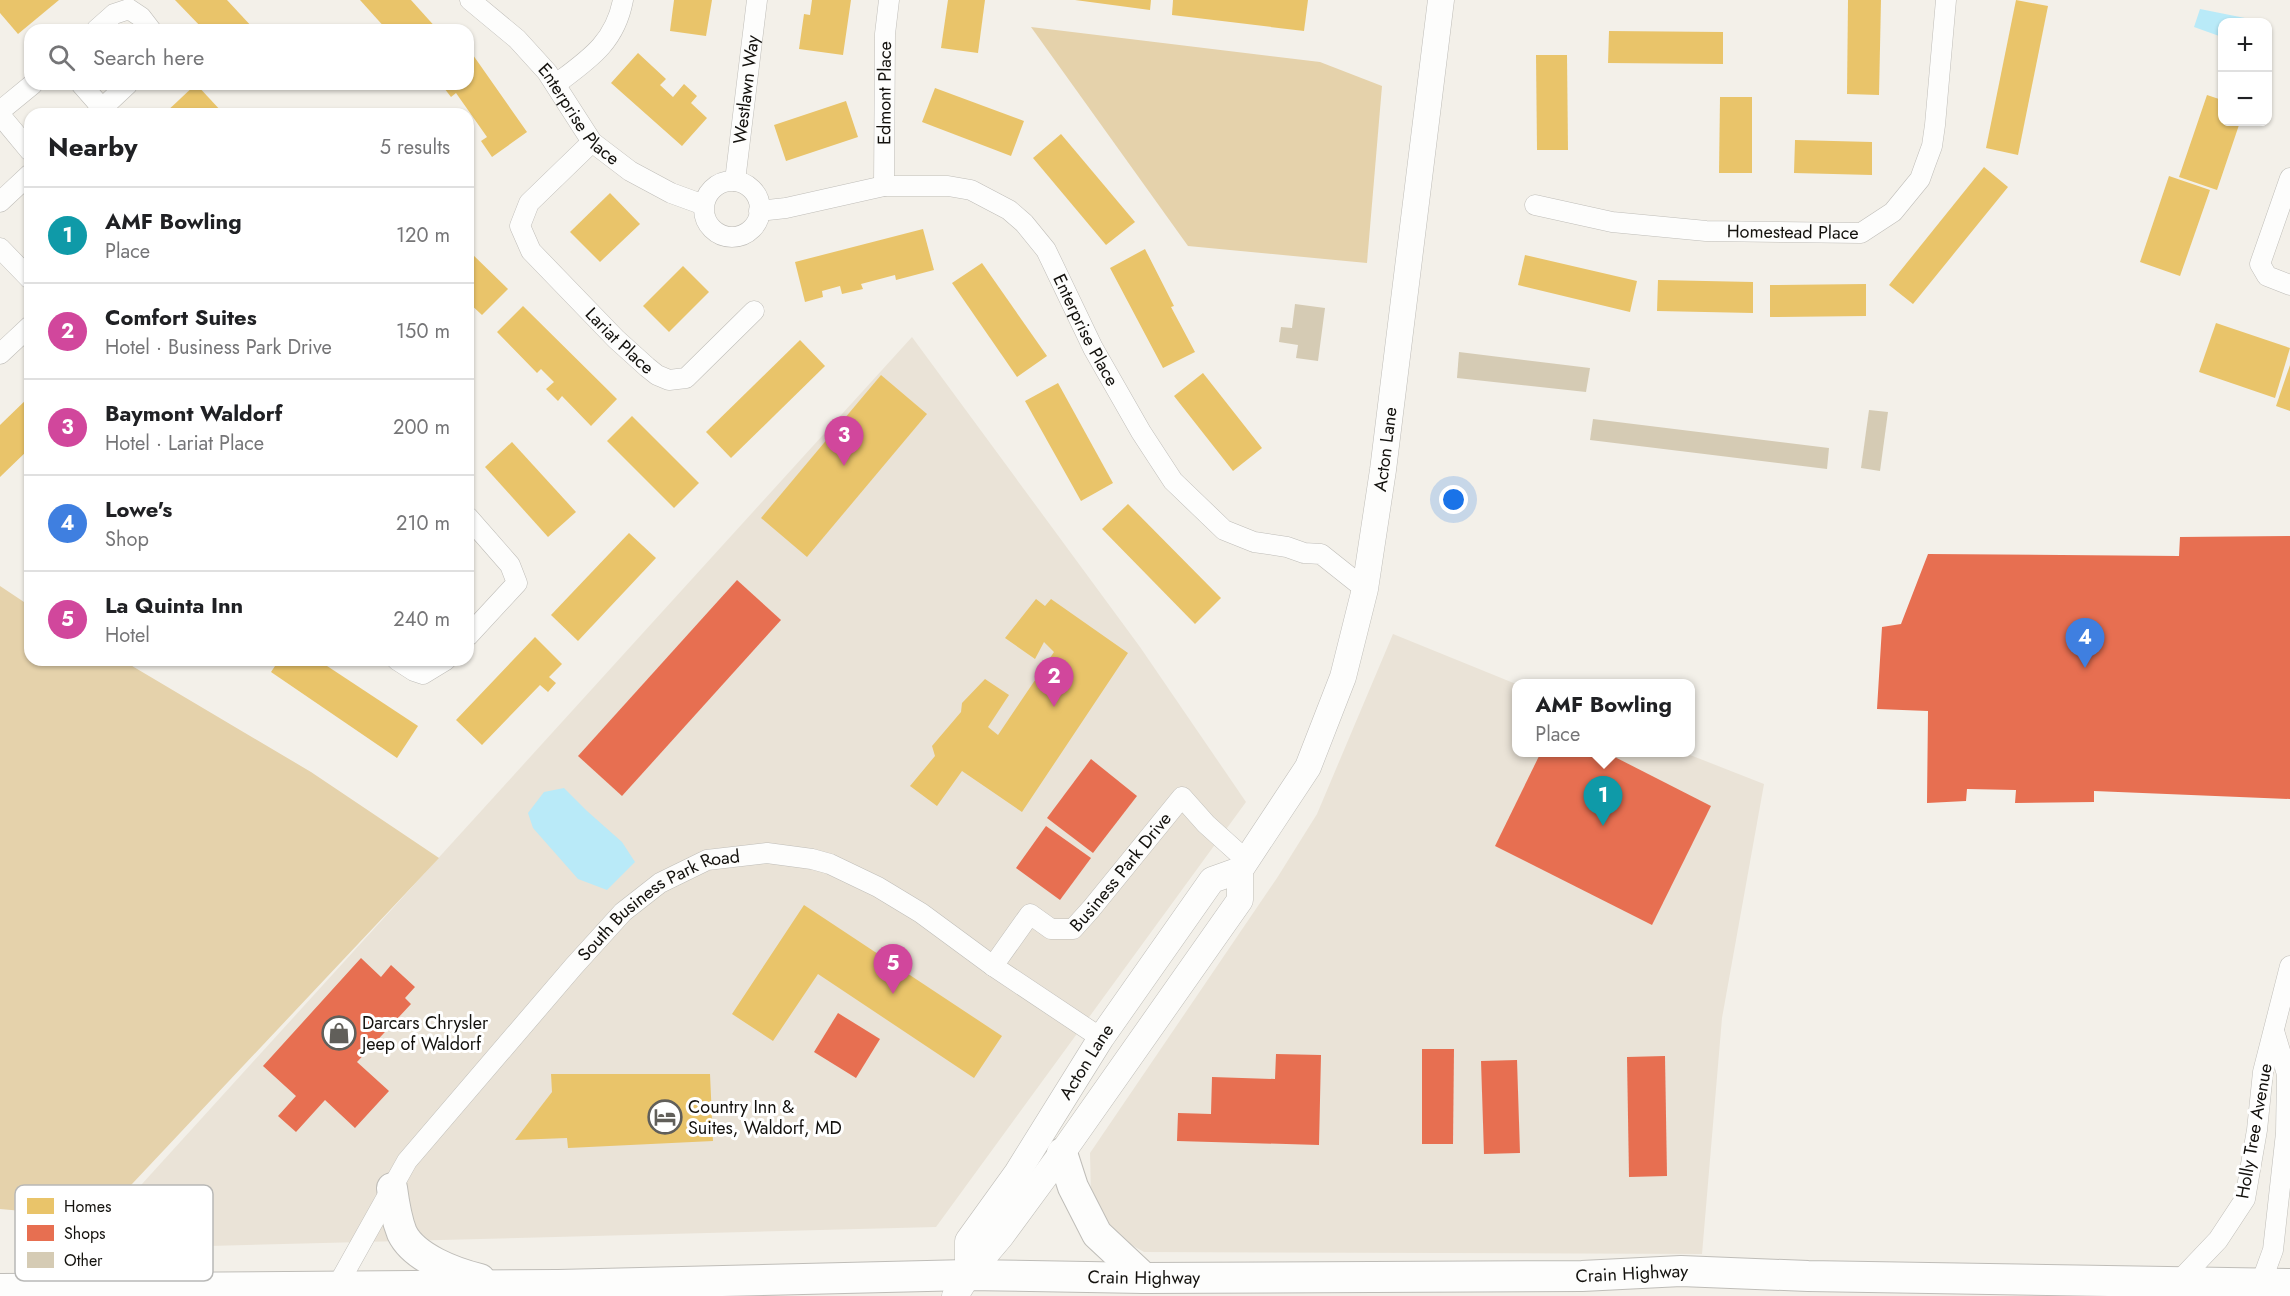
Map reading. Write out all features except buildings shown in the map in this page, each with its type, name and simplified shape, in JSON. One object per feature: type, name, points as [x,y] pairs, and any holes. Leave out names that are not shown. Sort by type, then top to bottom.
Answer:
[{"type":"highway","points":[[1062,1153],[1073,1187],[1097,1234],[1144,1278]]},
{"type":"highway","points":[[392,1188],[395,1212],[404,1235],[426,1258],[456,1274],[488,1281],[558,1285]]},
{"type":"highway","name":"Crain Highway","points":[[0,1289],[558,1285],[962,1286],[1144,1278],[1582,1276],[1681,1271],[1808,1276],[2179,1281],[2267,1288]]},
{"type":"main road","name":"Acton Lane","points":[[962,1286],[1062,1153],[1240,900],[1243,865],[1308,767],[1343,677],[1365,589],[1383,470],[1441,0]]},
{"type":"main road","name":"Acton Lane","points":[[962,1286],[968,1240],[1017,1173],[1101,1038],[1212,880],[1243,865]]},
{"type":"street","name":"Enterprise Place","points":[[470,0],[517,39],[556,84],[592,142],[630,171],[671,193],[704,206]]},
{"type":"street","points":[[556,84],[601,49],[621,12],[623,0]]},
{"type":"street","name":"Westlawn Way","points":[[735,181],[758,0]]},
{"type":"street","name":"Edmont Place","points":[[884,186],[885,34],[889,0]]},
{"type":"street","name":"Homestead Place","points":[[1535,205],[1612,222],[1706,231],[1861,233],[1893,212],[1920,179],[1932,146],[1946,0]]},
{"type":"street","points":[[103,24],[114,14],[129,9],[146,24]]},
{"type":"street","points":[[24,143],[0,113],[26,90]]},
{"type":"street","points":[[85,90],[97,108]]},
{"type":"street","points":[[102,108],[122,90]]},
{"type":"street","name":"Lariat Place","points":[[592,142],[529,203],[520,226],[531,251],[616,339],[657,375],[669,380],[686,378],[754,311]]},
{"type":"street","points":[[2290,178],[2283,216],[2260,264],[2267,276],[2290,285]]},
{"type":"street","points":[[0,202],[24,180]]},
{"type":"street","points":[[735,181],[750,188],[756,195],[759,211],[753,227],[738,236],[729,237],[720,235],[707,223],[704,206],[706,197],[717,184],[735,181]]},
{"type":"street","name":"Enterprise Place","points":[[759,211],[786,208],[884,186],[948,186],[971,190],[1009,210],[1024,223],[1046,250],[1093,348],[1141,432],[1173,481],[1224,530],[1254,542],[1287,547],[1304,553],[1321,554],[1365,589]]},
{"type":"street","points":[[4,259],[24,274]]},
{"type":"street","points":[[0,354],[24,332]]},
{"type":"street","points":[[474,524],[510,565],[517,583],[474,630]]},
{"type":"street","points":[[406,666],[423,674],[436,666]]},
{"type":"street","name":"Business Park Drive","points":[[993,966],[1030,914],[1051,928],[1073,929],[1182,797],[1243,865]]},
{"type":"street","name":"South Business Park Road","points":[[336,1288],[407,1161],[622,912],[660,883],[707,860],[767,853],[812,859],[830,864],[878,887],[921,913],[993,966],[1101,1038]]},
{"type":"street","name":"Holly Tree Avenue","points":[[2179,1281],[2218,1240],[2245,1199],[2257,1130],[2263,1072],[2290,966]]},
{"type":"street","name":"Holly Tree Avenue","points":[[2267,1288],[2286,1133],[2287,1074],[2274,1031]]},
{"type":"shaded area","points":[[1031,27],[1320,62],[1382,86],[1367,263],[1188,246]]},
{"type":"shaded area","points":[[912,337],[1140,647],[1246,802],[936,1227],[213,1246],[213,1185],[141,1185]]},
{"type":"shaded area","points":[[0,586],[24,602],[24,666],[132,666],[311,772],[439,858],[131,1185],[15,1185],[15,1210],[0,1209]]},
{"type":"shaded area","points":[[1393,634],[1512,682],[1512,757],[1695,757],[1764,784],[1722,1018],[1702,1254],[1144,1252],[1108,1232],[1091,1195],[1090,1153],[1277,878],[1317,814]]},
{"type":"water","points":[[2200,9],[2245,18],[2218,18],[2218,36],[2194,27]]},
{"type":"water","points":[[564,788],[622,842],[635,862],[607,890],[578,879],[533,828],[528,813],[544,792]]},
{"type":"place","name":"Baymont Waldorf","points":[[844,466]]},
{"type":"place","name":"Lowe's","points":[[2085,668]]},
{"type":"place","name":"Comfort Suites","points":[[1054,707]]},
{"type":"place","name":"AMF Bowling","points":[[1603,826]]},
{"type":"place","name":"La Quinta Inn","points":[[893,994]]},
{"type":"place","name":"Darcars Chrysler Jeep of Waldorf","points":[[339,1033]]},
{"type":"place","name":"Country Inn & Suites, Waldorf, MD","points":[[665,1117]]}]
